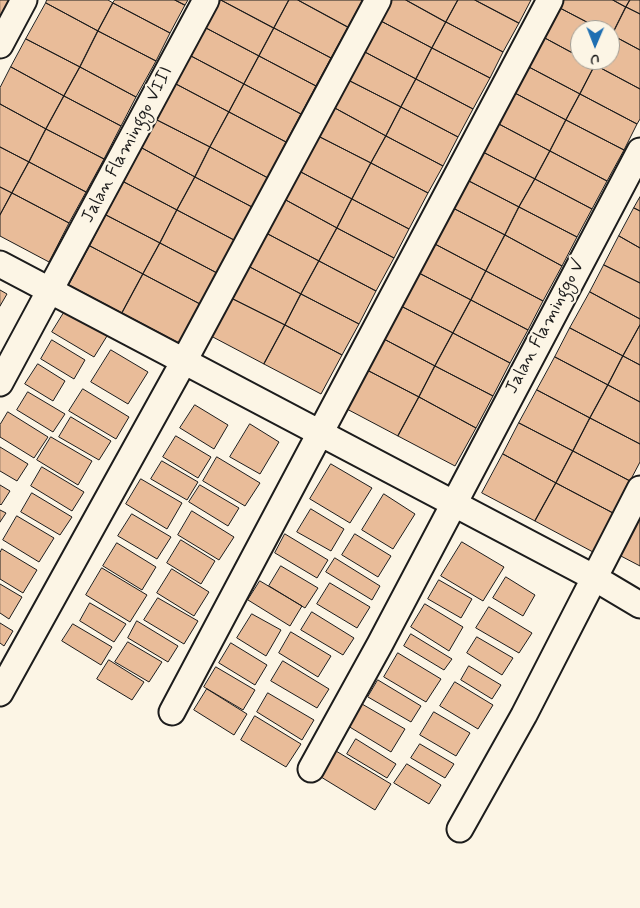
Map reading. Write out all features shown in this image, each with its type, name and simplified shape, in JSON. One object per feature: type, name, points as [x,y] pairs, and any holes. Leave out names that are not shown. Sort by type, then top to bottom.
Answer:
[{"type":"street","points":[[0,45],[24,0]]},
{"type":"street","name":"Jalan Flaminggo VIII","points":[[0,384],[206,0]]},
{"type":"street","points":[[0,693],[184,361],[378,0]]},
{"type":"street","points":[[172,712],[550,0]]},
{"type":"street","name":"Jalan Flaminggo V","points":[[311,769],[380,644],[640,151]]},
{"type":"street","points":[[0,264],[593,577],[640,605]]},
{"type":"street","points":[[460,829],[524,714],[640,489]]},
{"type":"building","points":[[0,0],[14,0],[0,20]]},
{"type":"building","points":[[47,0],[108,0],[113,3],[98,31],[46,3]]},
{"type":"building","points":[[115,0],[175,0],[185,5],[170,33],[113,3]]},
{"type":"building","points":[[175,0],[188,0],[185,5]]},
{"type":"building","points":[[221,0],[289,0],[274,28]]},
{"type":"building","points":[[221,0],[274,28],[259,56],[206,28]]},
{"type":"building","points":[[289,0],[298,0],[348,27],[331,58],[274,28]]},
{"type":"building","points":[[298,0],[361,0],[362,1],[348,27]]},
{"type":"building","points":[[390,0],[406,0],[446,22],[432,48],[379,20]]},
{"type":"building","points":[[406,0],[458,0],[446,22]]},
{"type":"building","points":[[458,0],[475,0],[519,23],[503,52],[446,22]]},
{"type":"building","points":[[475,0],[531,0],[519,23]]},
{"type":"building","points":[[562,0],[613,0],[626,7],[620,20],[583,20],[558,7]]},
{"type":"building","points":[[613,0],[630,0],[626,7]]},
{"type":"building","points":[[630,0],[640,0],[640,14],[626,7]]},
{"type":"building","points":[[46,3],[98,31],[80,67],[26,39]]},
{"type":"building","points":[[113,3],[170,33],[156,61],[98,31]]},
{"type":"building","points":[[558,7],[583,20],[570,20],[570,52],[543,37]]},
{"type":"building","points":[[626,7],[640,14],[640,50],[620,39],[620,20]]},
{"type":"building","points":[[379,20],[432,48],[416,79],[363,51]]},
{"type":"building","points":[[446,22],[503,52],[490,78],[432,48]]},
{"type":"building","points":[[206,28],[259,56],[244,84],[191,56]]},
{"type":"building","points":[[274,28],[331,58],[316,86],[259,56]]},
{"type":"building","points":[[98,31],[156,61],[136,97],[80,67]]},
{"type":"building","points":[[543,37],[570,52],[570,70],[592,70],[580,94],[527,66]]},
{"type":"building","points":[[26,39],[80,67],[64,96],[11,67]]},
{"type":"building","points":[[620,39],[640,50],[640,89],[604,70],[620,70]]},
{"type":"building","points":[[432,48],[490,78],[473,109],[416,79]]},
{"type":"building","points":[[363,51],[416,79],[401,107],[348,80]]},
{"type":"building","points":[[191,56],[244,84],[229,112],[176,84]]},
{"type":"building","points":[[259,56],[316,86],[301,114],[244,84]]},
{"type":"building","points":[[527,66],[580,94],[566,120],[513,92]]},
{"type":"building","points":[[11,67],[64,96],[46,129],[0,104],[0,88]]},
{"type":"building","points":[[80,67],[136,97],[121,126],[64,96]]},
{"type":"building","points":[[592,70],[604,70],[640,89],[640,119],[637,124],[580,94]]},
{"type":"building","points":[[416,79],[473,109],[458,137],[401,107]]},
{"type":"building","points":[[348,80],[401,107],[386,136],[333,107]]},
{"type":"building","points":[[176,84],[229,112],[210,147],[157,120]]},
{"type":"building","points":[[244,84],[301,114],[286,142],[229,112]]},
{"type":"building","points":[[513,92],[566,120],[550,151],[497,123]]},
{"type":"building","points":[[580,94],[637,124],[624,150],[566,120]]},
{"type":"building","points":[[64,96],[121,126],[104,159],[46,129]]},
{"type":"building","points":[[0,104],[46,129],[29,162],[0,147]]},
{"type":"building","points":[[333,107],[386,136],[371,163],[318,136]]},
{"type":"building","points":[[401,107],[458,137],[443,166],[386,136]]},
{"type":"building","points":[[229,112],[286,142],[268,178],[210,147]]},
{"type":"building","points":[[157,120],[210,147],[195,177],[142,148]]},
{"type":"building","points":[[566,120],[624,150],[607,181],[550,151]]},
{"type":"building","points":[[497,123],[550,151],[535,179],[481,151]]},
{"type":"building","points":[[46,129],[104,159],[86,192],[29,162]]},
{"type":"building","points":[[318,136],[371,163],[352,199],[299,171]]},
{"type":"building","points":[[386,136],[443,166],[428,193],[371,163]]},
{"type":"building","points":[[0,147],[29,162],[12,193],[0,187]]},
{"type":"building","points":[[210,147],[268,178],[252,207],[195,177]]},
{"type":"building","points":[[142,148],[195,177],[177,210],[124,182]]},
{"type":"building","points":[[481,151],[535,179],[519,207],[467,180]]},
{"type":"building","points":[[550,151],[607,181],[592,209],[535,179]]},
{"type":"building","points":[[29,162],[86,192],[69,223],[12,193]]},
{"type":"building","points":[[371,163],[428,193],[409,229],[352,199]]},
{"type":"building","points":[[299,171],[352,199],[337,228],[284,199]]},
{"type":"building","points":[[195,177],[252,207],[234,240],[177,210]]},
{"type":"building","points":[[535,179],[592,209],[577,237],[519,207]]},
{"type":"building","points":[[467,180],[519,207],[505,235],[451,207]]},
{"type":"building","points":[[124,182],[177,210],[160,243],[106,215]]},
{"type":"building","points":[[0,187],[12,193],[0,215]]},
{"type":"building","points":[[12,193],[69,223],[49,262],[0,236],[0,215]]},
{"type":"building","points":[[640,197],[640,211],[634,208]]},
{"type":"building","points":[[284,199],[337,228],[319,261],[266,233]]},
{"type":"building","points":[[352,199],[409,229],[394,258],[337,228]]},
{"type":"building","points":[[451,207],[505,235],[486,271],[433,243]]},
{"type":"building","points":[[519,207],[577,237],[562,266],[505,235]]},
{"type":"building","points":[[634,208],[640,211],[640,248],[619,236]]},
{"type":"building","points":[[177,210],[234,240],[217,273],[160,243]]},
{"type":"building","points":[[106,215],[160,243],[143,274],[90,246]]},
{"type":"building","points":[[337,228],[394,258],[376,291],[319,261]]},
{"type":"building","points":[[266,233],[319,261],[301,294],[248,266]]},
{"type":"building","points":[[505,235],[562,266],[543,301],[486,271]]},
{"type":"building","points":[[619,236],[640,248],[640,283],[604,265]]},
{"type":"building","points":[[160,243],[217,273],[200,304],[143,274]]},
{"type":"building","points":[[433,243],[486,271],[471,300],[417,272]]},
{"type":"building","points":[[90,246],[143,274],[122,313],[69,285]]},
{"type":"building","points":[[319,261],[376,291],[359,324],[301,294]]},
{"type":"building","points":[[604,265],[640,283],[640,319],[590,292]]},
{"type":"building","points":[[248,266],[301,294],[285,325],[231,298]]},
{"type":"building","points":[[486,271],[543,301],[528,330],[471,300]]},
{"type":"building","points":[[417,272],[471,300],[453,333],[399,305]]},
{"type":"building","points":[[143,274],[200,304],[179,343],[122,313]]},
{"type":"building","points":[[0,290],[7,294],[0,306]]},
{"type":"building","points":[[590,292],[640,319],[640,325],[623,356],[570,328]]},
{"type":"building","points":[[301,294],[359,324],[342,355],[285,325]]},
{"type":"building","points":[[231,298],[285,325],[264,364],[211,336]]},
{"type":"building","points":[[471,300],[528,330],[510,363],[453,333]]},
{"type":"building","points":[[399,305],[453,333],[435,366],[382,338]]},
{"type":"building","points":[[65,311],[107,336],[94,357],[52,332]]},
{"type":"building","points":[[285,325],[342,355],[321,394],[264,364]]},
{"type":"building","points":[[640,325],[640,365],[623,356]]},
{"type":"building","points":[[570,328],[623,356],[608,385],[555,357]]},
{"type":"building","points":[[453,333],[510,363],[493,396],[435,366]]},
{"type":"building","points":[[382,338],[435,366],[419,397],[365,369]]},
{"type":"building","points":[[52,340],[85,360],[74,379],[41,359]]},
{"type":"building","points":[[111,350],[148,372],[128,404],[91,382]]},
{"type":"building","points":[[623,356],[640,365],[640,402],[608,385]]},
{"type":"building","points":[[555,357],[608,385],[590,418],[537,390]]},
{"type":"building","points":[[38,364],[65,381],[53,401],[25,384]]},
{"type":"building","points":[[435,366],[493,396],[476,428],[419,397]]},
{"type":"building","points":[[365,369],[419,397],[398,436],[345,408]]},
{"type":"building","points":[[608,385],[640,402],[640,444],[590,418]]},
{"type":"building","points":[[83,389],[129,417],[116,439],[69,411]]},
{"type":"building","points":[[537,390],[590,418],[573,451],[519,423]]},
{"type":"building","points":[[28,392],[65,414],[53,432],[17,410]]},
{"type":"building","points":[[419,397],[476,428],[455,466],[398,436]]},
{"type":"building","points":[[195,405],[228,425],[214,449],[180,428]]},
{"type":"building","points":[[8,412],[48,437],[34,458],[0,437],[0,425]]},
{"type":"building","points":[[71,417],[111,441],[99,460],[59,437]]},
{"type":"building","points":[[590,418],[640,444],[640,462],[630,481],[573,451]]},
{"type":"building","points":[[519,423],[573,451],[556,483],[503,454]]},
{"type":"building","points":[[250,424],[279,442],[260,474],[230,457]]},
{"type":"building","points":[[176,436],[211,457],[198,478],[163,457]]},
{"type":"building","points":[[51,437],[92,461],[78,485],[37,460]]},
{"type":"building","points":[[0,447],[28,464],[17,481],[0,471]]},
{"type":"building","points":[[573,451],[630,481],[613,513],[556,483]]},
{"type":"building","points":[[503,454],[556,483],[535,521],[482,493]]},
{"type":"building","points":[[217,457],[260,483],[245,506],[203,481]]},
{"type":"building","points":[[162,461],[198,482],[187,500],[151,479]]},
{"type":"building","points":[[331,464],[372,488],[350,523],[310,499]]},
{"type":"building","points":[[42,467],[84,492],[72,511],[31,486]]},
{"type":"building","points":[[141,479],[182,503],[167,529],[126,504]]},
{"type":"building","points":[[556,483],[613,513],[593,552],[535,521]]},
{"type":"building","points":[[0,485],[10,491],[1,505],[0,504]]},
{"type":"building","points":[[200,485],[239,508],[228,526],[189,502]]},
{"type":"building","points":[[32,493],[72,517],[60,535],[21,512]]},
{"type":"building","points":[[384,494],[415,514],[393,549],[362,530]]},
{"type":"building","points":[[311,509],[344,529],[331,551],[297,532]]},
{"type":"building","points":[[0,510],[6,513],[0,522]]},
{"type":"building","points":[[192,511],[234,537],[219,560],[178,535]]},
{"type":"building","points":[[132,514],[171,537],[157,559],[118,536]]},
{"type":"building","points":[[17,516],[54,538],[39,562],[3,540]]},
{"type":"building","points":[[640,516],[640,566],[619,555]]},
{"type":"building","points":[[285,534],[328,560],[317,578],[275,553]]},
{"type":"building","points":[[355,534],[391,556],[378,577],[342,555]]},
{"type":"building","points":[[181,540],[215,561],[201,584],[167,563]]},
{"type":"building","points":[[462,542],[504,567],[483,601],[441,576]]},
{"type":"building","points":[[117,543],[156,567],[142,590],[103,566]]},
{"type":"building","points":[[2,549],[37,570],[23,593],[0,579],[0,553]]},
{"type":"building","points":[[335,558],[380,586],[372,600],[326,572]]},
{"type":"building","points":[[281,566],[318,588],[305,608],[269,586]]},
{"type":"building","points":[[102,568],[147,595],[130,622],[86,595]]},
{"type":"building","points":[[172,569],[209,592],[194,616],[157,593]]},
{"type":"building","points":[[506,577],[535,595],[523,616],[493,598]]},
{"type":"building","points":[[439,580],[472,599],[461,618],[428,599]]},
{"type":"building","points":[[260,581],[302,606],[290,626],[248,600]]},
{"type":"building","points":[[330,583],[370,607],[357,628],[317,604]]},
{"type":"building","points":[[0,584],[22,597],[9,619],[0,613]]},
{"type":"building","points":[[158,598],[198,621],[184,644],[144,620]]},
{"type":"building","points":[[90,603],[126,624],[114,642],[80,621]]},
{"type":"building","points":[[425,604],[463,627],[449,651],[411,627]]},
{"type":"building","points":[[489,607],[532,633],[519,653],[476,628]]},
{"type":"building","points":[[312,612],[354,638],[343,655],[301,630]]},
{"type":"building","points":[[252,614],[281,630],[266,656],[237,638]]},
{"type":"building","points":[[137,621],[178,646],[168,662],[128,638]]},
{"type":"building","points":[[0,623],[13,631],[4,646],[0,643]]},
{"type":"building","points":[[73,624],[112,647],[101,665],[62,641]]},
{"type":"building","points":[[291,632],[331,656],[318,677],[279,653]]},
{"type":"building","points":[[411,634],[452,659],[444,670],[404,646]]},
{"type":"building","points":[[477,637],[513,658],[502,675],[467,653]]},
{"type":"building","points":[[128,642],[162,662],[149,682],[115,662]]},
{"type":"building","points":[[231,643],[267,665],[255,685],[219,663]]},
{"type":"building","points":[[398,653],[441,679],[426,702],[384,677]]},
{"type":"building","points":[[109,660],[144,682],[132,700],[97,679]]},
{"type":"building","points":[[283,661],[329,689],[317,708],[271,681]]},
{"type":"building","points":[[469,666],[501,685],[492,699],[461,680]]},
{"type":"building","points":[[216,667],[255,690],[243,710],[204,687]]},
{"type":"building","points":[[378,680],[421,706],[411,722],[368,697]]},
{"type":"building","points":[[455,682],[493,705],[478,729],[440,706]]},
{"type":"building","points":[[207,689],[247,714],[234,735],[194,710]]},
{"type":"building","points":[[268,693],[314,720],[302,740],[257,712]]},
{"type":"building","points":[[362,704],[405,729],[391,752],[348,726]]},
{"type":"building","points":[[434,712],[470,733],[456,756],[420,735]]},
{"type":"building","points":[[255,716],[301,744],[286,767],[241,740]]},
{"type":"building","points":[[356,739],[396,764],[387,778],[347,754]]},
{"type":"building","points":[[420,744],[454,764],[445,778],[411,758]]},
{"type":"building","points":[[336,751],[391,784],[375,810],[321,777]]},
{"type":"building","points":[[407,764],[441,785],[429,804],[394,783]]}]
